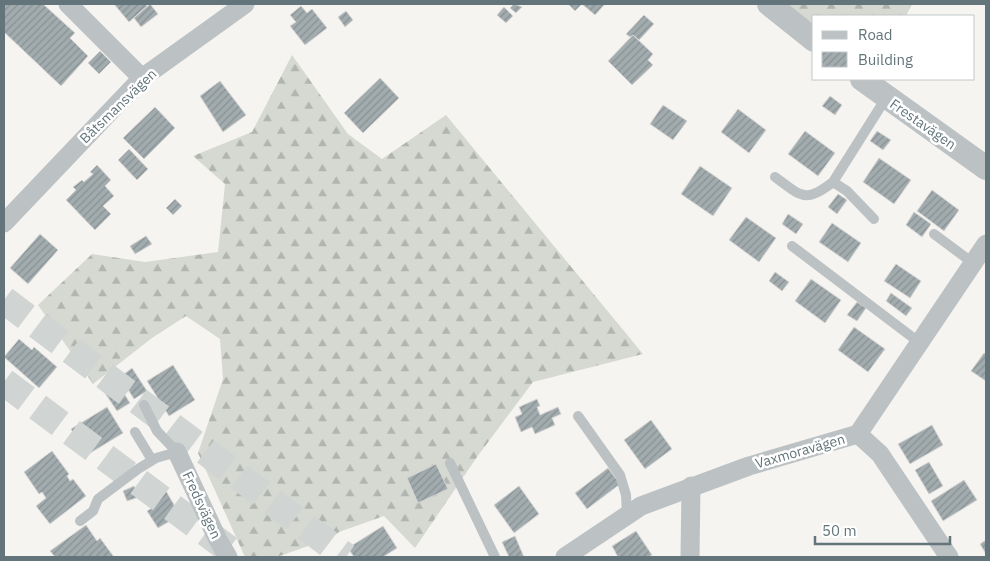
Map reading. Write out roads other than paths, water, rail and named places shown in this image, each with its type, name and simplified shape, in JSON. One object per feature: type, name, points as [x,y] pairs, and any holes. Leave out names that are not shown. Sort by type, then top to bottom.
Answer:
[{"type":"street","points":[[68,4],[142,78]]},
{"type":"street","name":"Båtsmansvägen","points":[[4,223],[142,78],[245,4]]},
{"type":"street","points":[[769,4],[812,38]]},
{"type":"street","name":"Frestavägen","points":[[863,80],[986,168]]},
{"type":"street","name":"Vaxmoravägen","points":[[565,557],[641,506],[749,466],[858,434],[986,244]]},
{"type":"street","points":[[858,434],[880,454],[948,557]]},
{"type":"street","name":"Fredsvägen","points":[[177,452],[228,557]]},
{"type":"street","points":[[690,557],[692,486]]},
{"type":"lane","points":[[776,177],[799,195],[818,194],[833,182],[886,98]]},
{"type":"lane","points":[[833,182],[847,191],[874,219]]},
{"type":"lane","points":[[934,234],[974,263]]},
{"type":"lane","points":[[792,246],[920,343]]},
{"type":"lane","points":[[80,521],[92,511],[98,499],[152,460],[177,452],[157,431],[144,405]]},
{"type":"lane","points":[[578,416],[622,480],[626,494],[627,515]]},
{"type":"lane","points":[[135,432],[152,460]]},
{"type":"lane","points":[[450,463],[495,557]]},
{"type":"tunnel","points":[[4,300],[346,557]]},
{"type":"tunnel","points":[[4,382],[239,557]]}]
